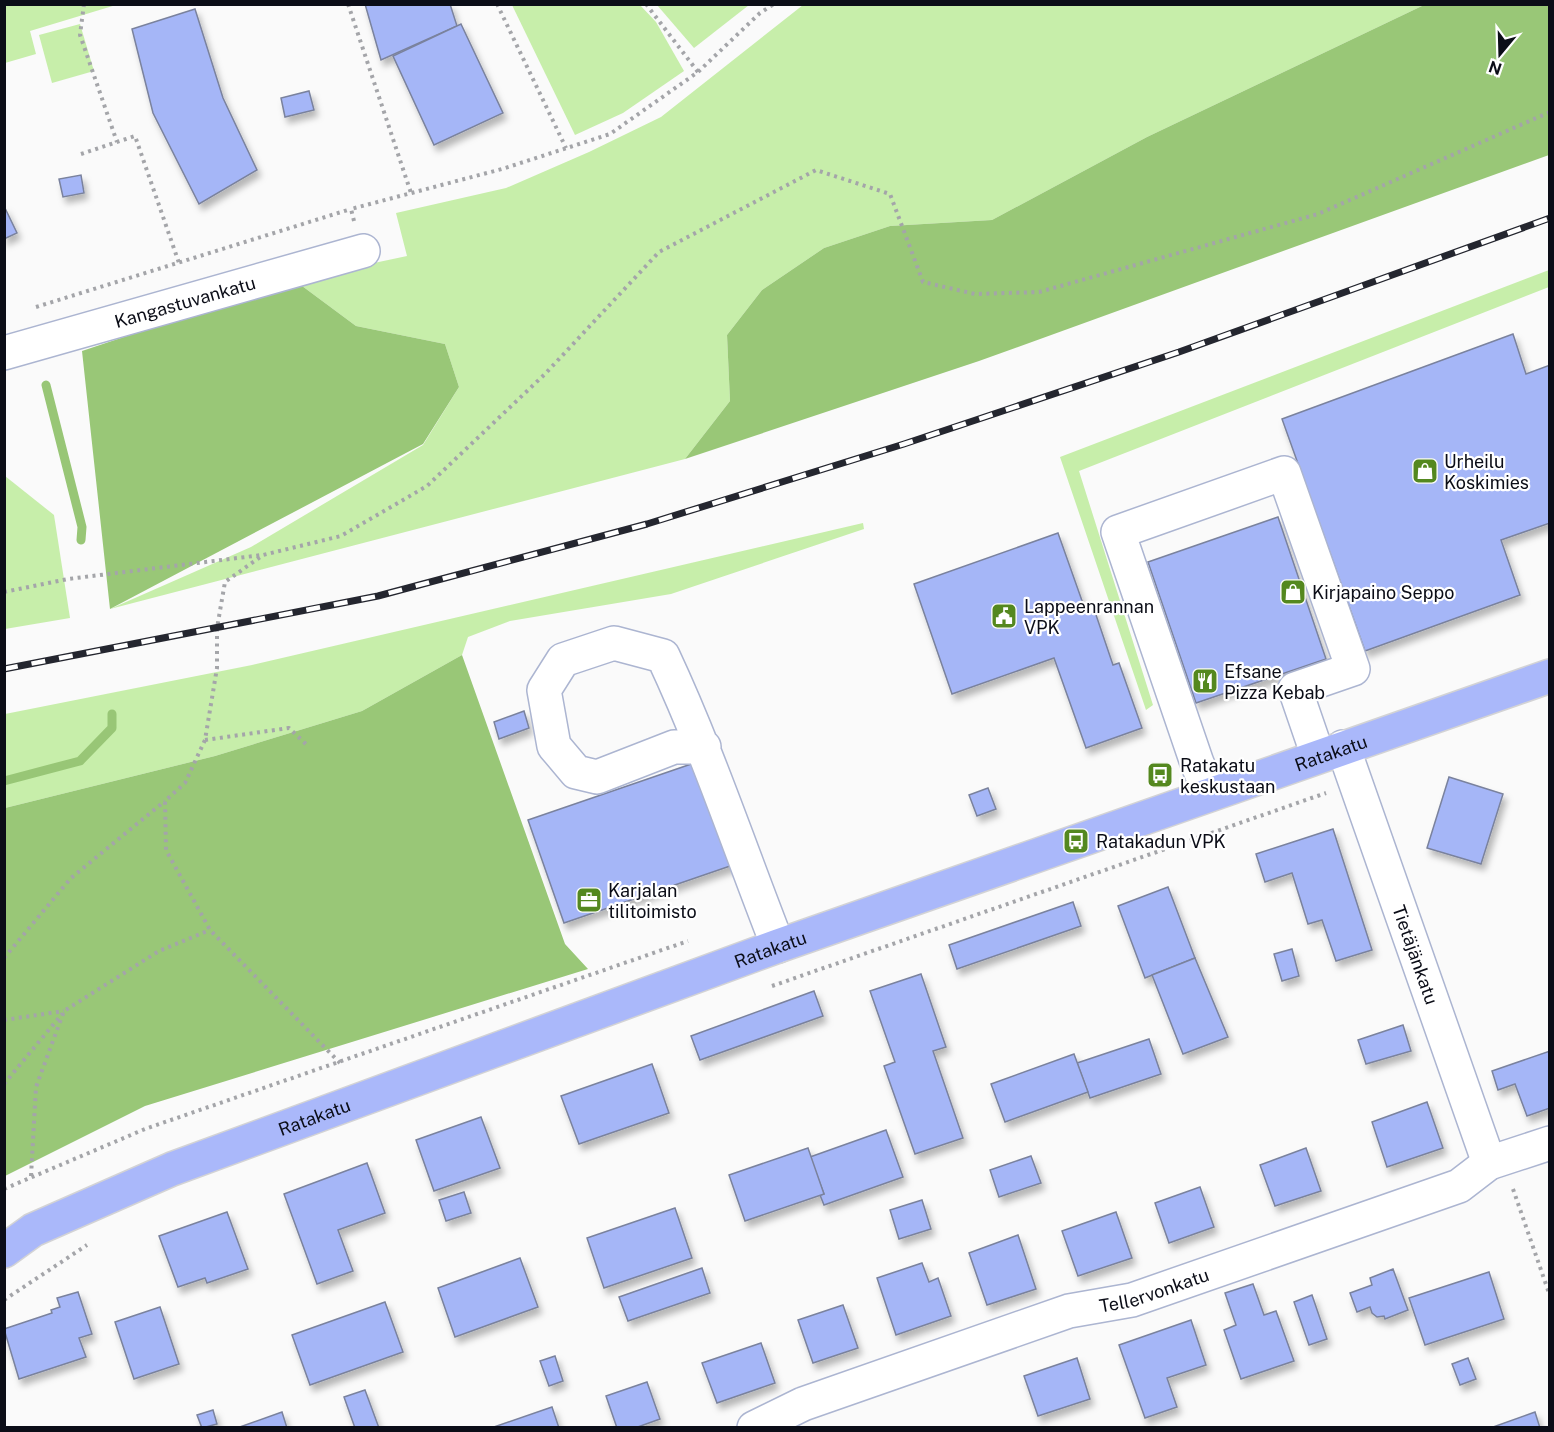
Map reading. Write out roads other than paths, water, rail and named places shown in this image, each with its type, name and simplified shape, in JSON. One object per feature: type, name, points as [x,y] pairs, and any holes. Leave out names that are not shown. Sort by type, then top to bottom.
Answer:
[{"type":"main road","name":"Ratakatu","points":[[4,1251],[33,1230],[172,1170],[778,946],[1550,676]]},
{"type":"street","name":"Kangastuvankatu","points":[[4,353],[363,251]]},
{"type":"street","name":"Tietäjänkatu","points":[[1210,794],[1197,763],[1118,531],[1284,473],[1353,669],[1295,689],[1331,752],[1355,782],[1496,1161]]},
{"type":"street","points":[[704,747],[674,747],[597,777],[576,772],[554,747],[544,690],[563,660],[614,643],[663,656],[704,747],[778,946]]},
{"type":"street","name":"Tellervonkatu","points":[[754,1428],[803,1404],[1069,1311],[1132,1300],[1459,1186],[1496,1161],[1550,1143]]},
{"type":"waterway","points":[[46,385],[82,527],[81,540]]},
{"type":"waterway","points":[[4,781],[80,761],[112,728],[112,714]]},
{"type":"railway","points":[[4,669],[378,596],[647,524],[904,444],[1179,352],[1550,218]]},
{"type":"place","name":"Urheilu Koskimies","points":[[1425,471]]},
{"type":"place","name":"Kirjapaino Seppo","points":[[1293,592]]},
{"type":"place","name":"Lappeenrannan VPK","points":[[1004,616]]},
{"type":"place","name":"Efsane Pizza Kebab","points":[[1205,681]]},
{"type":"place","name":"Ratakatu keskustaan","points":[[1160,775]]},
{"type":"place","name":"Ratakadun VPK","points":[[1076,841]]},
{"type":"place","name":"Karjalan tilitoimisto","points":[[589,900]]}]
